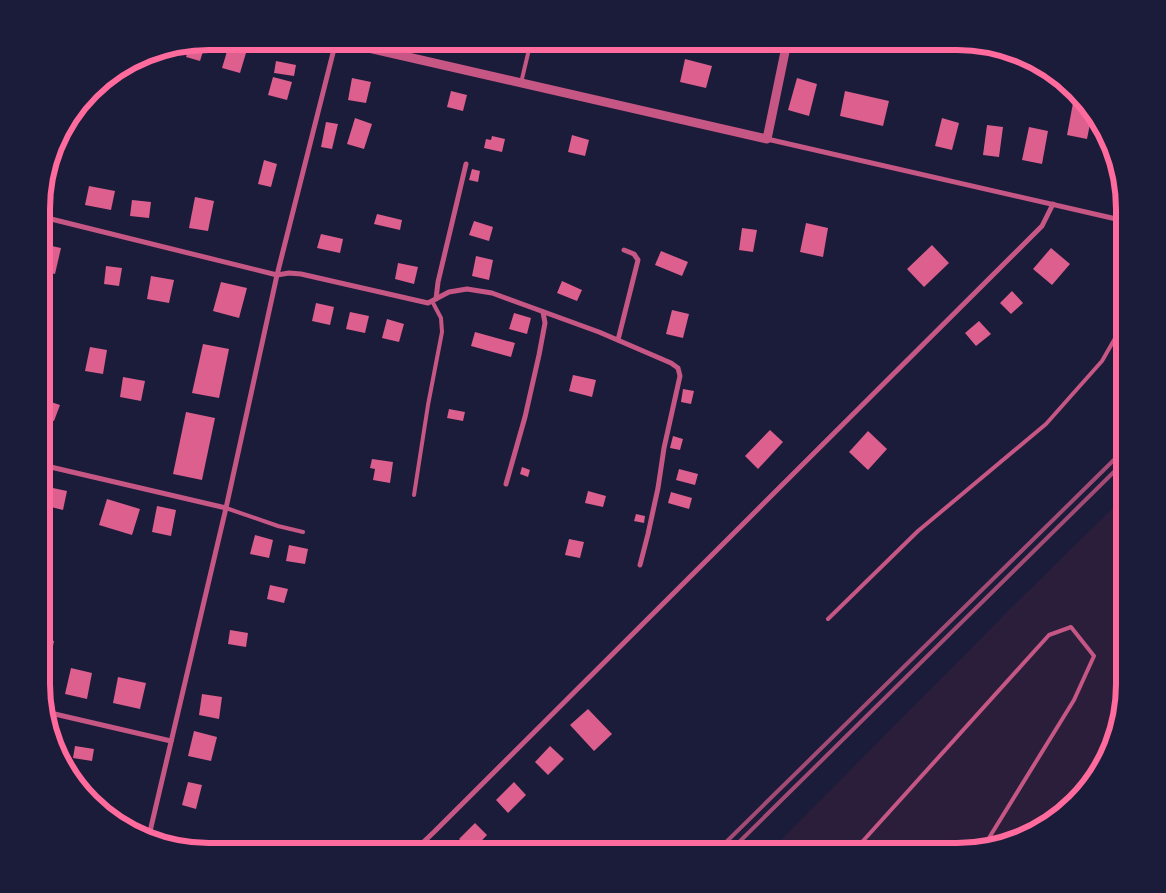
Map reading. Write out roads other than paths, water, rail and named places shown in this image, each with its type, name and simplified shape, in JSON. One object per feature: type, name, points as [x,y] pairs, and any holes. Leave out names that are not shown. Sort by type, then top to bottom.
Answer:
[{"type":"street","points":[[150,832],[226,508],[277,275],[335,50]]},
{"type":"street","points":[[376,50],[1116,219]]},
{"type":"street","points":[[766,139],[785,50]]},
{"type":"street","points":[[434,300],[466,164]]},
{"type":"street","points":[[422,843],[1042,226],[1053,204]]},
{"type":"street","points":[[50,219],[277,275],[301,274],[428,303],[449,292],[467,288],[492,293],[599,332],[678,368],[680,376],[679,385],[640,566]]},
{"type":"street","points":[[618,340],[638,260],[634,254],[624,250]]},
{"type":"street","points":[[506,484],[540,355],[545,323],[543,312]]},
{"type":"street","points":[[50,467],[226,508]]},
{"type":"street","points":[[53,714],[171,741]]},
{"type":"lane","points":[[521,83],[529,50]]},
{"type":"lane","points":[[414,495],[442,332],[441,318],[434,300]]},
{"type":"lane","points":[[828,619],[918,531],[1046,424],[1102,361],[1116,337]]},
{"type":"lane","points":[[226,508],[278,526],[303,532]]},
{"type":"lane","points":[[861,843],[1049,635],[1071,627],[1094,656],[1074,700],[988,840]]},
{"type":"railway","points":[[725,843],[1116,458]]},
{"type":"railway","points":[[738,843],[1116,470]]}]
